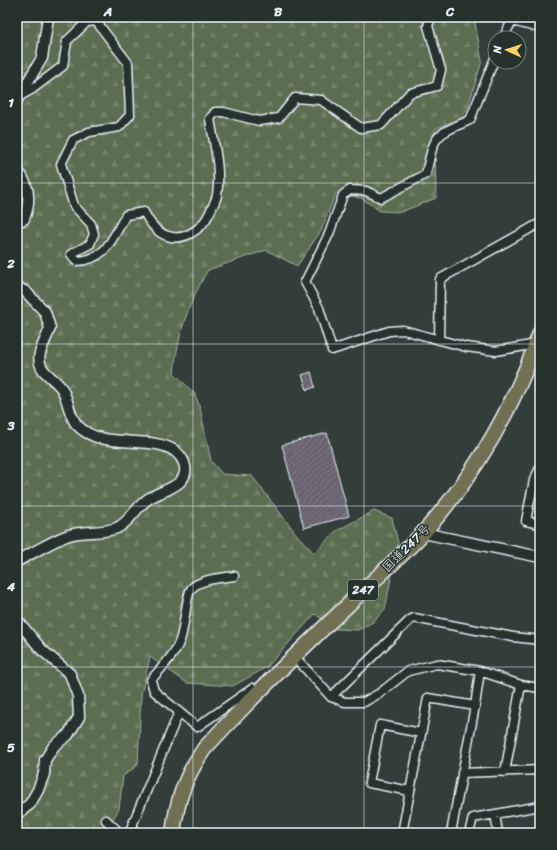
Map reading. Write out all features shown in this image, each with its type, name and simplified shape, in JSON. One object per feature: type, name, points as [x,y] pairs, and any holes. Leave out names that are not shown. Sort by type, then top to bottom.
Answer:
[{"type":"highway","name":"国道247号","points":[[173,833],[175,815],[181,792],[190,771],[204,749],[295,657],[423,533],[445,507],[481,457],[508,410],[539,340]]},
{"type":"street","points":[[18,99],[42,58],[48,17]]},
{"type":"street","points":[[18,99],[63,66],[67,41],[87,22],[96,21],[128,63],[130,115],[119,127],[89,132],[73,140],[61,164],[74,206],[91,224],[94,234],[90,244],[71,254],[76,261],[84,261],[104,253],[126,215],[144,212],[150,223],[161,233],[179,238],[197,231],[208,217],[217,196],[217,166],[210,119],[215,112],[223,112],[259,121],[279,118],[295,98],[322,100],[361,128],[381,125],[410,93],[437,86],[441,70],[428,26],[431,17]]},
{"type":"street","points":[[531,17],[537,27]]},
{"type":"street","points":[[507,30],[512,21],[537,27]]},
{"type":"street","points":[[490,70],[470,120],[442,132],[433,142],[426,174],[381,198],[366,190],[350,190],[343,195],[329,234],[305,282],[319,308],[332,350],[388,331],[402,330],[466,347],[496,351],[539,340]]},
{"type":"street","points":[[17,170],[29,193],[30,205],[24,219],[17,222]]},
{"type":"street","points":[[439,340],[440,279],[540,223]]},
{"type":"street","points":[[17,287],[26,292],[45,312],[50,328],[38,356],[39,367],[61,388],[76,424],[89,435],[107,439],[162,446],[174,451],[181,457],[185,467],[184,477],[180,484],[148,499],[138,507],[124,524],[104,531],[68,535],[17,560]]},
{"type":"street","points":[[540,468],[534,480],[526,521],[540,524]]},
{"type":"street","points":[[423,533],[540,557]]},
{"type":"street","points":[[234,576],[199,583],[190,589],[187,598],[188,608],[181,639],[151,680],[154,691],[197,727],[253,688],[259,693]]},
{"type":"street","points":[[331,697],[410,620],[414,618],[513,637],[540,640]]},
{"type":"street","points":[[17,620],[42,650],[70,674],[78,696],[80,717],[68,735],[54,746],[48,755],[45,760],[44,774],[33,800],[17,814]]},
{"type":"street","points":[[295,657],[331,697],[345,702],[364,702],[380,693],[408,671],[437,664],[480,671],[521,685],[540,688]]},
{"type":"street","points":[[451,833],[475,706],[480,671]]},
{"type":"street","points":[[505,772],[521,685]]},
{"type":"street","points":[[402,833],[428,698],[475,706]]},
{"type":"street","points":[[129,833],[179,712]]},
{"type":"street","points":[[410,791],[369,783],[380,725],[421,733]]},
{"type":"street","points":[[462,773],[540,770]]},
{"type":"street","points":[[469,833],[473,818],[540,806]]},
{"type":"street","points":[[495,814],[498,833]]},
{"type":"street","points":[[106,820],[120,833]]},
{"type":"green space","points":[[17,17],[474,17],[482,61],[468,107],[462,118],[435,129],[436,198],[401,212],[380,211],[361,198],[336,193],[321,231],[297,266],[266,250],[208,270],[195,295],[181,332],[174,373],[195,394],[200,408],[211,461],[222,474],[252,476],[297,535],[314,553],[336,531],[374,511],[392,518],[398,543],[385,609],[373,622],[358,630],[336,629],[315,614],[267,667],[233,686],[187,683],[150,657],[141,695],[138,765],[123,776],[119,809],[105,833],[17,833]]},
{"type":"building","points":[[311,372],[315,387],[307,390],[302,375]]},
{"type":"building","points":[[327,433],[349,516],[304,528],[282,445]]}]
